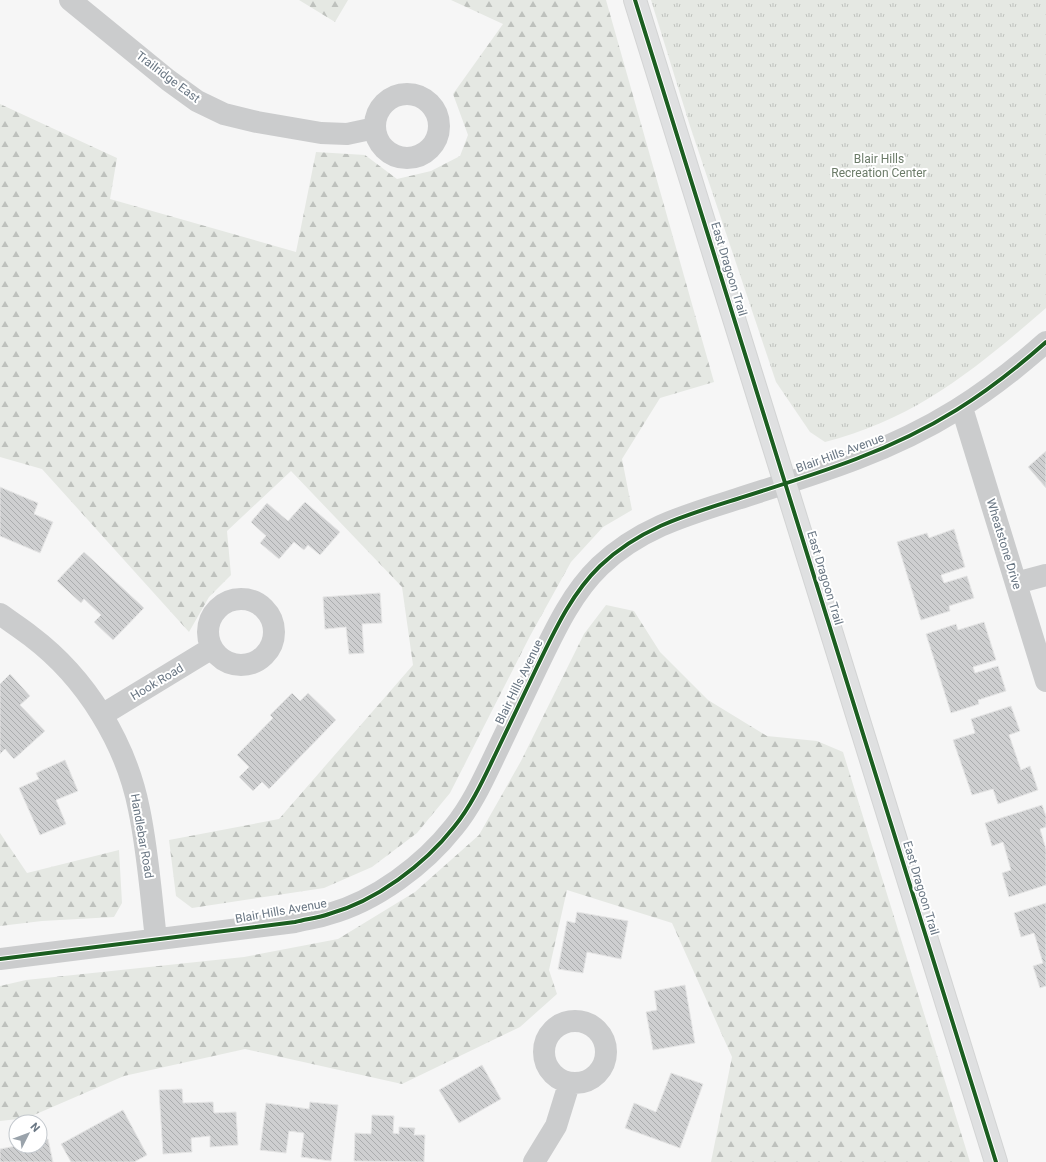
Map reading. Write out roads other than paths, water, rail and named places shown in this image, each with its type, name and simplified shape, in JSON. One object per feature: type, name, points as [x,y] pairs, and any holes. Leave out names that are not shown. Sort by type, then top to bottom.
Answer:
[{"type":"street","name":"Trailridge East","points":[[70,0],[168,80],[197,101],[224,114],[257,122],[321,133],[347,134],[375,128]]},
{"type":"street","name":"East Dragoon Trail","points":[[635,0],[996,1162]]},
{"type":"street","name":"Blair Hills Avenue","points":[[0,959],[295,922],[330,914],[355,904],[402,877],[439,845],[456,825],[471,802],[564,614],[585,582],[599,567],[636,537],[656,526],[682,516],[856,459],[913,436],[962,408],[993,386],[1046,342]]},
{"type":"street","name":"Wheatstone Drive","points":[[962,408],[1046,681]]},
{"type":"street","points":[[1016,583],[1046,575]]},
{"type":"street","name":"Handlebar Road","points":[[0,614],[33,637],[61,663],[102,715],[119,748],[131,778],[139,809],[156,939]]},
{"type":"street","name":"Hook Road","points":[[102,715],[212,648]]},
{"type":"street","points":[[534,1162],[556,1126],[569,1084]]},
{"type":"park label","name":"Blair Hills Recreation Center","points":[[879,166]]}]
